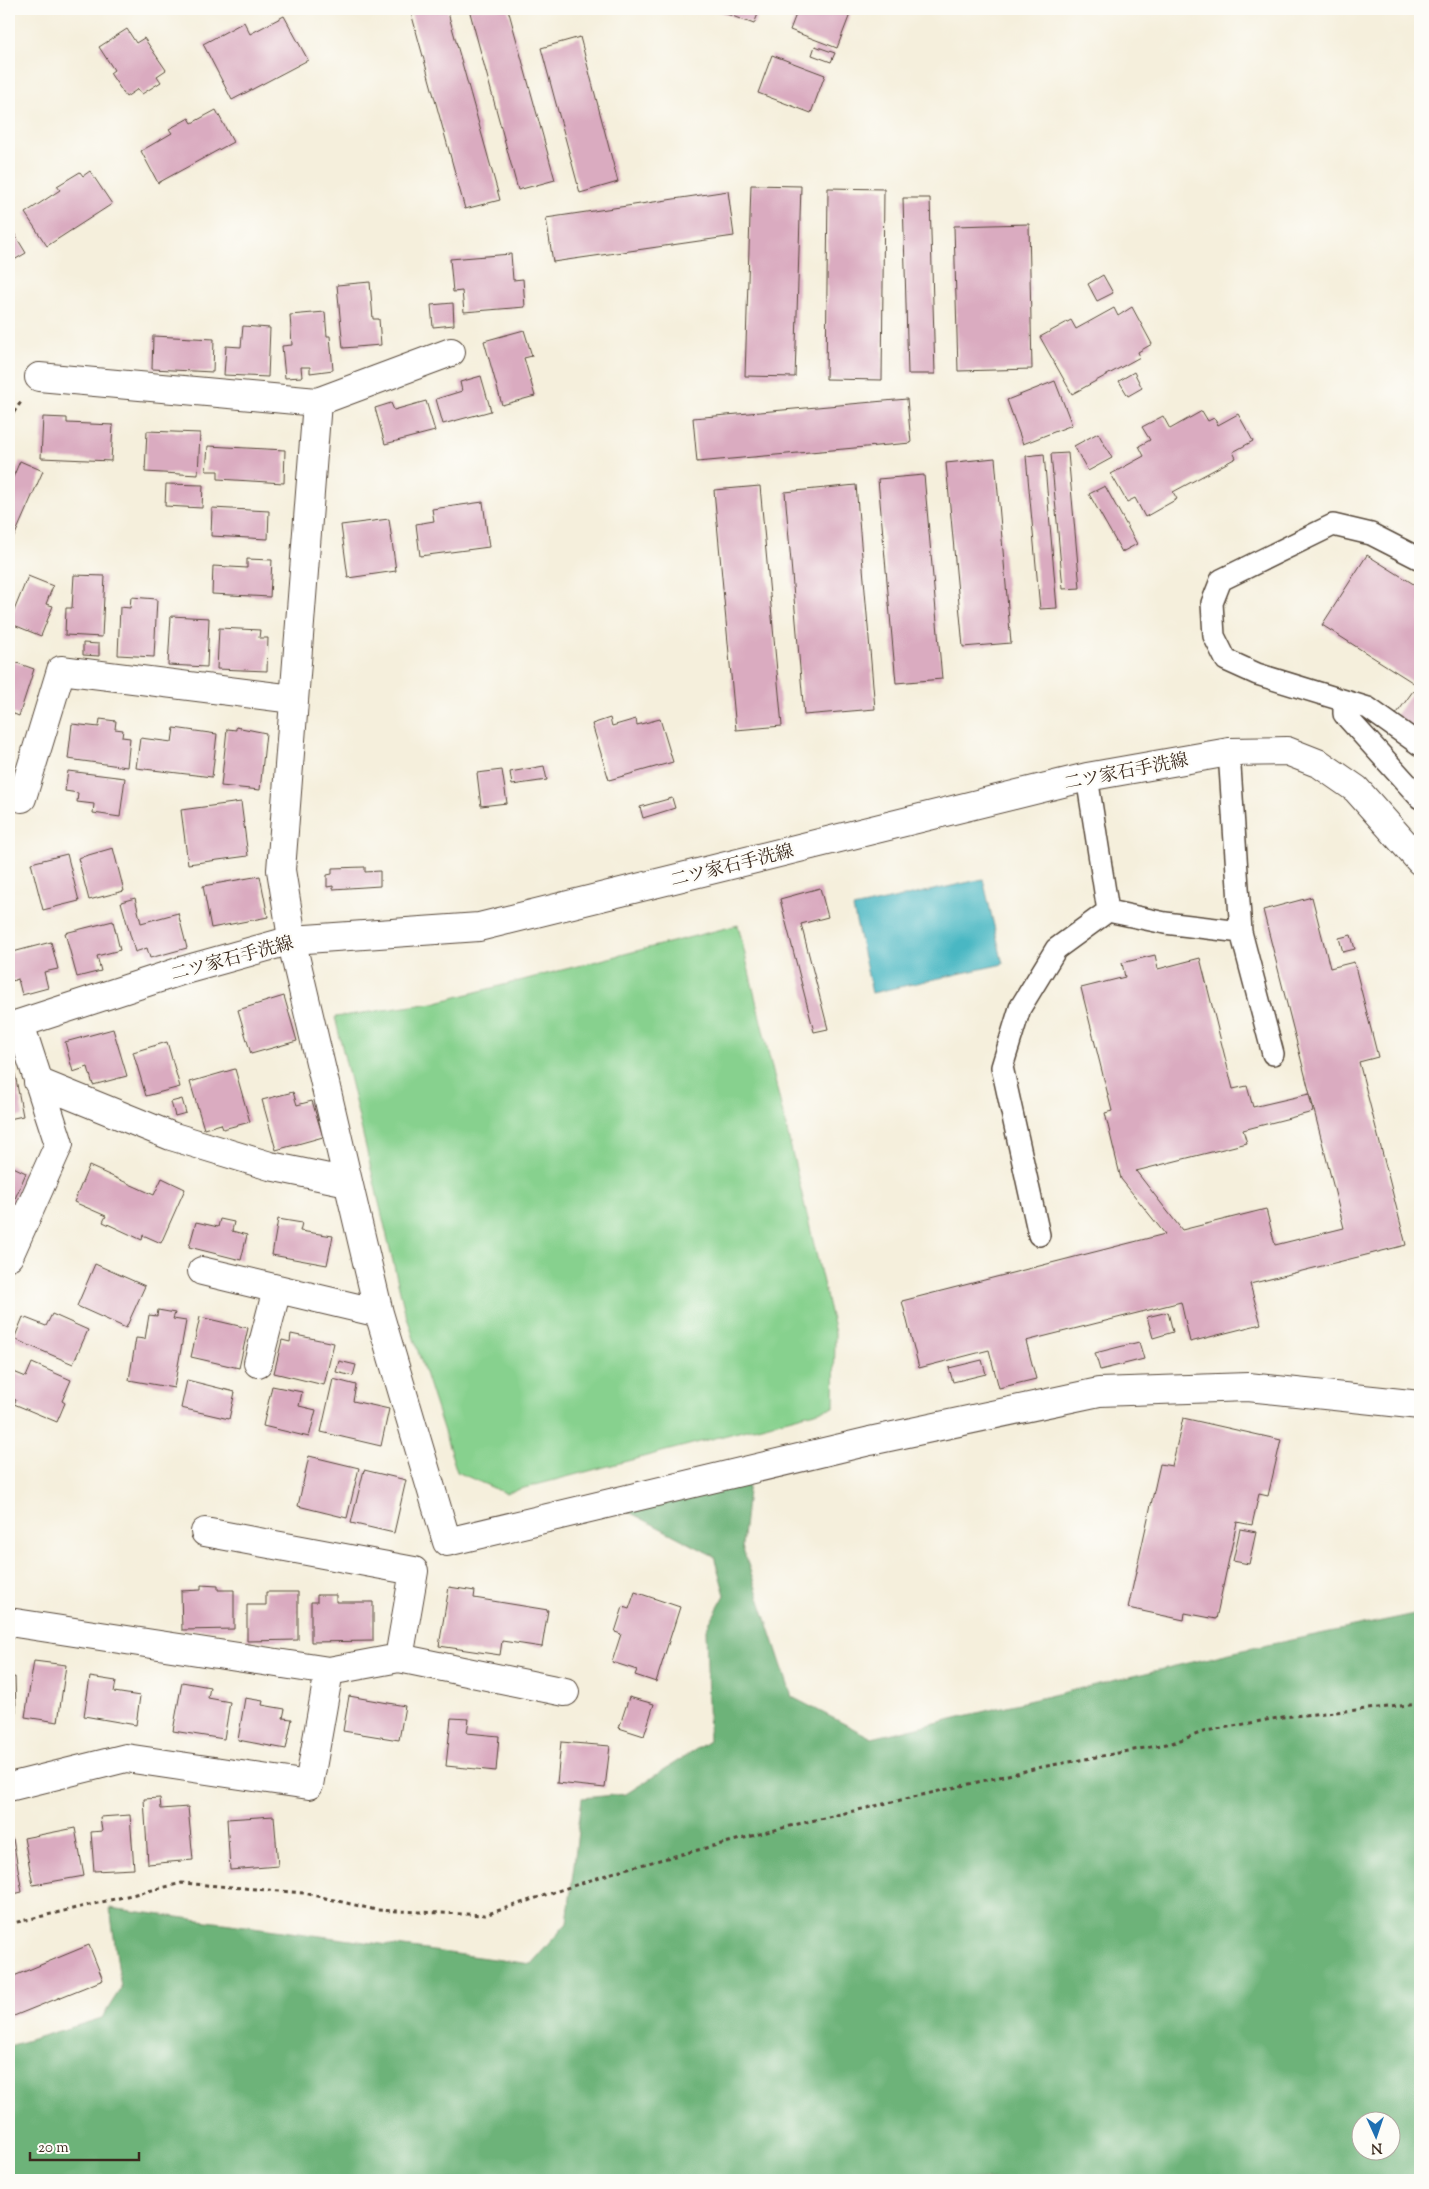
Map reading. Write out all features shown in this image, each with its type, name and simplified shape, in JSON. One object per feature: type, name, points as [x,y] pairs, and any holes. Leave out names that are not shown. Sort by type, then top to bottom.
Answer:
[{"type":"street","points":[[39,377],[317,402],[451,352]]},
{"type":"street","points":[[317,402],[281,870],[292,940],[379,1313],[447,1542],[870,1441],[1099,1392],[1248,1387],[1420,1405]]},
{"type":"street","points":[[22,798],[61,670],[294,699]]},
{"type":"street","name":"二ツ家石手洗線","points":[[14,1025],[181,971],[292,940],[479,927],[1087,777],[1229,752],[1287,752],[1320,764],[1356,789],[1420,861]]},
{"type":"street","points":[[9,1256],[59,1144],[38,1082],[14,1025]]},
{"type":"street","points":[[38,1082],[171,1136],[270,1166],[348,1182]]},
{"type":"street","points":[[202,1271],[379,1313]]},
{"type":"street","points":[[258,1364],[277,1288]]},
{"type":"street","points":[[205,1532],[414,1571],[399,1658]]},
{"type":"street","points":[[9,1622],[329,1671],[399,1658],[564,1692]]},
{"type":"street","points":[[9,1787],[126,1758],[309,1785],[329,1671]]},
{"type":"lane","points":[[1420,559],[1371,534],[1333,525],[1221,580],[1212,603],[1214,636],[1226,660],[1257,674],[1368,708],[1420,745]]},
{"type":"lane","points":[[1344,702],[1344,714],[1420,798]]},
{"type":"lane","points":[[1229,752],[1241,932],[1273,1054]]},
{"type":"lane","points":[[1087,777],[1108,911]]},
{"type":"lane","points":[[1039,1235],[1002,1067],[1020,1008],[1056,949],[1108,911],[1165,923],[1241,932]]},
{"type":"path","points":[[9,1924],[182,1883],[304,1893],[376,1910],[485,1914],[640,1865],[798,1824],[1042,1767],[1172,1743],[1206,1731],[1283,1717],[1420,1704]]},
{"type":"green space","points":[[738,925],[835,1333],[834,1407],[505,1493],[457,1472],[404,1308],[335,1017],[433,1003]]},
{"type":"green space","points":[[749,1482],[742,1546],[792,1697],[872,1738],[1234,1652],[1420,1613],[1420,2180],[9,2180],[9,2046],[102,2018],[121,1988],[110,1908],[531,1964],[567,1923],[582,1798],[626,1794],[709,1741],[706,1629],[725,1595],[714,1556],[627,1511]]},
{"type":"water","points":[[983,879],[1003,964],[872,993],[853,908]]},
{"type":"building","points":[[410,9],[447,9],[500,200],[465,209]]},
{"type":"building","points":[[469,9],[508,9],[555,180],[518,190]]},
{"type":"building","points":[[713,9],[760,9],[754,24]]},
{"type":"building","points":[[798,9],[852,9],[837,48],[790,30]]},
{"type":"building","points":[[284,16],[308,60],[232,100],[203,44],[244,22],[250,34]]},
{"type":"building","points":[[127,29],[136,43],[144,38],[166,70],[157,76],[161,82],[142,94],[138,89],[126,97],[110,73],[114,70],[99,47]]},
{"type":"building","points":[[580,37],[618,182],[580,193],[541,48]]},
{"type":"building","points":[[815,46],[835,53],[831,62],[812,55]]},
{"type":"building","points":[[772,55],[825,75],[811,113],[758,93]]},
{"type":"building","points":[[216,110],[233,142],[158,183],[141,151],[172,133],[169,129],[189,118],[192,123]]},
{"type":"building","points":[[90,171],[112,204],[47,246],[25,213],[60,190],[57,186],[80,172],[83,176]]},
{"type":"building","points":[[751,185],[801,186],[795,377],[745,376]]},
{"type":"building","points":[[828,188],[884,189],[882,380],[826,379]]},
{"type":"building","points":[[728,191],[734,236],[553,262],[546,218]]},
{"type":"building","points":[[903,198],[930,198],[935,374],[908,374]]},
{"type":"building","points":[[1029,224],[1032,369],[958,371],[954,226]]},
{"type":"building","points":[[9,225],[26,253],[9,263]]},
{"type":"building","points":[[511,254],[513,280],[523,279],[525,307],[464,312],[462,291],[453,292],[450,259]]},
{"type":"building","points":[[1103,275],[1113,293],[1097,301],[1088,284]]},
{"type":"building","points":[[370,282],[373,319],[379,319],[381,345],[343,348],[337,285]]},
{"type":"building","points":[[453,303],[454,325],[433,327],[431,305]]},
{"type":"building","points":[[1132,307],[1152,344],[1138,352],[1140,357],[1072,394],[1040,337],[1071,320],[1076,329],[1114,308],[1118,316]]},
{"type":"building","points":[[325,312],[327,336],[330,336],[333,370],[310,373],[310,367],[301,367],[302,377],[285,378],[282,346],[292,345],[290,315]]},
{"type":"building","points":[[243,326],[270,328],[268,377],[224,375],[226,346],[241,347]]},
{"type":"building","points":[[524,330],[532,356],[524,358],[535,396],[502,405],[484,341]]},
{"type":"building","points":[[153,336],[214,339],[213,372],[152,369]]},
{"type":"building","points":[[1134,372],[1142,388],[1128,396],[1119,381]]},
{"type":"building","points":[[481,376],[491,411],[443,424],[436,399],[462,391],[460,382]]},
{"type":"building","points":[[1055,381],[1072,425],[1023,444],[1007,400]]},
{"type":"building","points":[[907,399],[911,443],[697,462],[693,418]]},
{"type":"building","points":[[426,401],[435,431],[385,444],[375,408],[391,403],[394,410]]},
{"type":"building","points":[[1202,411],[1208,421],[1214,418],[1218,425],[1238,414],[1253,441],[1233,452],[1236,458],[1173,492],[1177,499],[1145,517],[1135,498],[1127,502],[1111,474],[1144,456],[1139,446],[1150,440],[1142,427],[1163,416],[1170,429]]},
{"type":"building","points":[[43,417],[67,418],[67,423],[113,425],[111,461],[41,458]]},
{"type":"building","points":[[147,431],[200,433],[198,475],[145,472]]},
{"type":"building","points":[[1098,433],[1112,458],[1088,471],[1074,446]]},
{"type":"building","points":[[208,446],[285,450],[284,483],[218,479],[218,471],[206,471]]},
{"type":"building","points":[[1068,453],[1080,588],[1063,589],[1051,454]]},
{"type":"building","points":[[1044,454],[1057,608],[1040,609],[1026,456]]},
{"type":"building","points":[[995,458],[1011,643],[963,647],[946,463]]},
{"type":"building","points":[[20,461],[43,471],[14,537],[9,534],[9,481],[11,482]]},
{"type":"building","points":[[924,475],[942,679],[896,683],[878,479]]},
{"type":"building","points":[[166,484],[203,485],[202,508],[165,506]]},
{"type":"building","points":[[856,485],[875,709],[804,715],[785,492]]},
{"type":"building","points":[[760,486],[782,726],[736,730],[714,490]]},
{"type":"building","points":[[1105,486],[1137,544],[1122,552],[1089,494]]},
{"type":"building","points":[[483,502],[489,547],[420,556],[416,524],[434,521],[432,509]]},
{"type":"building","points":[[212,508],[269,511],[268,539],[211,536]]},
{"type":"building","points":[[389,519],[396,571],[348,578],[341,525]]},
{"type":"building","points":[[1367,555],[1420,588],[1420,687],[1322,625]]},
{"type":"building","points":[[247,559],[272,560],[270,597],[212,594],[213,566],[247,568]]},
{"type":"building","points":[[74,575],[105,576],[102,637],[65,635],[66,608],[72,608]]},
{"type":"building","points":[[28,576],[53,586],[46,604],[53,606],[41,636],[9,623]]},
{"type":"building","points":[[131,597],[157,599],[154,657],[118,655],[120,607],[130,608]]},
{"type":"building","points":[[171,616],[209,618],[207,667],[168,665]]},
{"type":"building","points":[[219,628],[260,630],[259,638],[268,638],[267,671],[217,669]]},
{"type":"building","points":[[83,643],[99,644],[99,656],[83,655]]},
{"type":"building","points":[[9,660],[34,669],[19,716],[9,712]]},
{"type":"building","points":[[1413,691],[1420,696],[1420,733],[1395,716]]},
{"type":"building","points":[[610,718],[612,726],[636,719],[637,725],[660,719],[673,762],[609,780],[592,724]]},
{"type":"building","points":[[100,719],[116,721],[115,729],[123,730],[122,737],[130,738],[127,767],[68,759],[72,724],[99,727]]},
{"type":"building","points":[[236,727],[266,733],[260,790],[221,786],[227,729],[236,730]]},
{"type":"building","points":[[174,728],[217,734],[212,777],[136,768],[140,738],[172,742]]},
{"type":"building","points":[[544,766],[547,780],[512,785],[510,772]]},
{"type":"building","points":[[502,770],[507,803],[481,806],[477,773]]},
{"type":"building","points":[[68,771],[125,778],[120,817],[93,813],[94,804],[77,802],[78,793],[65,791]]},
{"type":"building","points":[[672,798],[675,808],[643,818],[640,807]]},
{"type":"building","points":[[241,802],[248,856],[188,864],[181,810]]},
{"type":"building","points":[[9,840],[14,843],[9,855]]},
{"type":"building","points":[[113,848],[124,891],[89,900],[78,858]]},
{"type":"building","points":[[67,854],[79,901],[43,910],[31,863]]},
{"type":"building","points":[[365,867],[365,872],[380,871],[380,886],[333,889],[333,886],[327,887],[327,875],[332,874],[332,868]]},
{"type":"building","points":[[260,876],[268,917],[211,928],[203,886]]},
{"type":"building","points":[[820,888],[828,917],[801,924],[828,1029],[814,1032],[780,899]]},
{"type":"building","points":[[1312,897],[1330,968],[1354,962],[1378,1057],[1359,1062],[1406,1245],[1250,1284],[1261,1324],[1190,1342],[1181,1302],[1026,1341],[1036,1379],[999,1388],[989,1350],[919,1368],[902,1301],[1165,1234],[1121,1179],[1105,1113],[1112,1111],[1081,988],[1125,977],[1122,963],[1155,955],[1158,969],[1200,958],[1233,1089],[1247,1086],[1253,1107],[1309,1094],[1313,1112],[1243,1130],[1247,1143],[1136,1171],[1182,1230],[1266,1209],[1275,1245],[1344,1228],[1263,910]]},
{"type":"building","points":[[135,898],[141,923],[178,913],[187,948],[150,958],[147,948],[135,952],[121,902]]},
{"type":"building","points":[[113,921],[120,950],[97,956],[101,971],[77,977],[65,933]]},
{"type":"building","points":[[1351,935],[1355,949],[1343,952],[1339,938]]},
{"type":"building","points":[[51,942],[58,969],[44,972],[48,988],[22,995],[18,979],[12,981],[9,968],[9,953]]},
{"type":"building","points":[[284,996],[297,1041],[251,1054],[238,1010]]},
{"type":"building","points":[[113,1029],[127,1076],[93,1085],[88,1067],[73,1072],[65,1042]]},
{"type":"building","points":[[167,1042],[180,1087],[146,1096],[133,1052]]},
{"type":"building","points":[[235,1069],[250,1122],[223,1129],[221,1124],[204,1129],[190,1082]]},
{"type":"building","points":[[15,1074],[23,1116],[9,1119],[9,1075]]},
{"type":"building","points":[[293,1092],[297,1105],[312,1101],[323,1137],[276,1150],[262,1100]]},
{"type":"building","points":[[182,1099],[186,1113],[175,1116],[171,1102]]},
{"type":"building","points":[[9,1165],[26,1173],[11,1208],[9,1207]]},
{"type":"building","points":[[89,1166],[154,1195],[162,1178],[185,1189],[161,1243],[143,1235],[142,1240],[103,1222],[106,1216],[74,1202]]},
{"type":"building","points":[[220,1219],[234,1222],[232,1231],[247,1235],[241,1260],[189,1247],[196,1222],[218,1227]]},
{"type":"building","points":[[278,1219],[302,1223],[300,1231],[333,1236],[327,1265],[272,1255]]},
{"type":"building","points":[[95,1264],[145,1286],[126,1328],[77,1306]]},
{"type":"building","points":[[158,1310],[175,1313],[173,1319],[186,1321],[174,1388],[129,1380],[136,1338],[145,1339],[149,1315],[157,1316]]},
{"type":"building","points":[[1168,1312],[1173,1332],[1153,1338],[1147,1317]]},
{"type":"building","points":[[52,1314],[88,1330],[73,1364],[14,1339],[23,1317],[46,1326]]},
{"type":"building","points":[[200,1317],[248,1328],[239,1368],[191,1357]]},
{"type":"building","points":[[291,1334],[334,1343],[324,1385],[274,1373],[282,1340],[290,1342]]},
{"type":"building","points":[[1139,1342],[1144,1359],[1100,1370],[1095,1353]]},
{"type":"building","points":[[982,1360],[986,1374],[953,1382],[949,1368]]},
{"type":"building","points":[[339,1361],[356,1365],[353,1376],[336,1372]]},
{"type":"building","points":[[32,1363],[71,1380],[62,1401],[65,1403],[57,1422],[14,1404],[16,1400],[9,1397],[9,1370],[26,1377]]},
{"type":"building","points":[[333,1379],[356,1385],[353,1401],[389,1409],[381,1446],[321,1432]]},
{"type":"building","points":[[187,1380],[235,1392],[229,1419],[181,1408]]},
{"type":"building","points":[[272,1386],[302,1392],[299,1406],[316,1410],[309,1437],[263,1426]]},
{"type":"building","points":[[1183,1418],[1281,1440],[1268,1496],[1259,1494],[1252,1525],[1237,1522],[1216,1619],[1185,1613],[1184,1620],[1128,1608],[1160,1464],[1172,1466]]},
{"type":"building","points":[[309,1456],[359,1468],[347,1518],[298,1506]]},
{"type":"building","points":[[364,1470],[406,1480],[394,1533],[351,1523]]},
{"type":"building","points":[[1240,1529],[1256,1532],[1249,1564],[1233,1561]]},
{"type":"building","points":[[201,1585],[218,1586],[218,1590],[234,1590],[234,1629],[182,1630],[181,1591],[201,1590]]},
{"type":"building","points":[[449,1587],[475,1591],[474,1598],[548,1610],[542,1647],[502,1641],[500,1655],[439,1646]]},
{"type":"building","points":[[266,1592],[298,1592],[298,1640],[247,1641],[247,1605],[266,1605]]},
{"type":"building","points":[[635,1592],[680,1607],[656,1682],[635,1675],[637,1670],[612,1662],[621,1634],[615,1632],[623,1607],[629,1609]]},
{"type":"building","points":[[317,1595],[336,1595],[336,1602],[373,1602],[373,1641],[311,1642],[311,1602],[317,1602]]},
{"type":"building","points":[[34,1661],[66,1665],[58,1722],[25,1717]]},
{"type":"building","points":[[15,1677],[16,1712],[9,1712],[9,1678]]},
{"type":"building","points":[[90,1677],[116,1681],[114,1692],[140,1696],[136,1725],[84,1716]]},
{"type":"building","points":[[182,1682],[210,1687],[208,1698],[230,1702],[224,1739],[173,1731]]},
{"type":"building","points":[[349,1696],[405,1706],[399,1740],[343,1731]]},
{"type":"building","points":[[629,1697],[654,1704],[644,1736],[619,1728]]},
{"type":"building","points":[[245,1698],[263,1701],[262,1705],[285,1709],[283,1718],[292,1719],[286,1749],[238,1740]]},
{"type":"building","points":[[451,1718],[469,1719],[467,1733],[499,1736],[496,1771],[446,1766]]},
{"type":"building","points":[[561,1742],[610,1746],[605,1788],[557,1783]]},
{"type":"building","points":[[160,1798],[161,1809],[188,1807],[193,1860],[148,1864],[144,1799]]},
{"type":"building","points":[[130,1815],[134,1869],[94,1871],[91,1832],[102,1831],[100,1817]]},
{"type":"building","points":[[274,1816],[278,1866],[230,1870],[227,1819]]},
{"type":"building","points":[[75,1828],[84,1876],[33,1885],[24,1838]]},
{"type":"building","points":[[13,1839],[22,1892],[9,1895],[9,1840]]},
{"type":"building","points":[[89,1945],[103,1980],[9,2018],[9,1978]]}]
